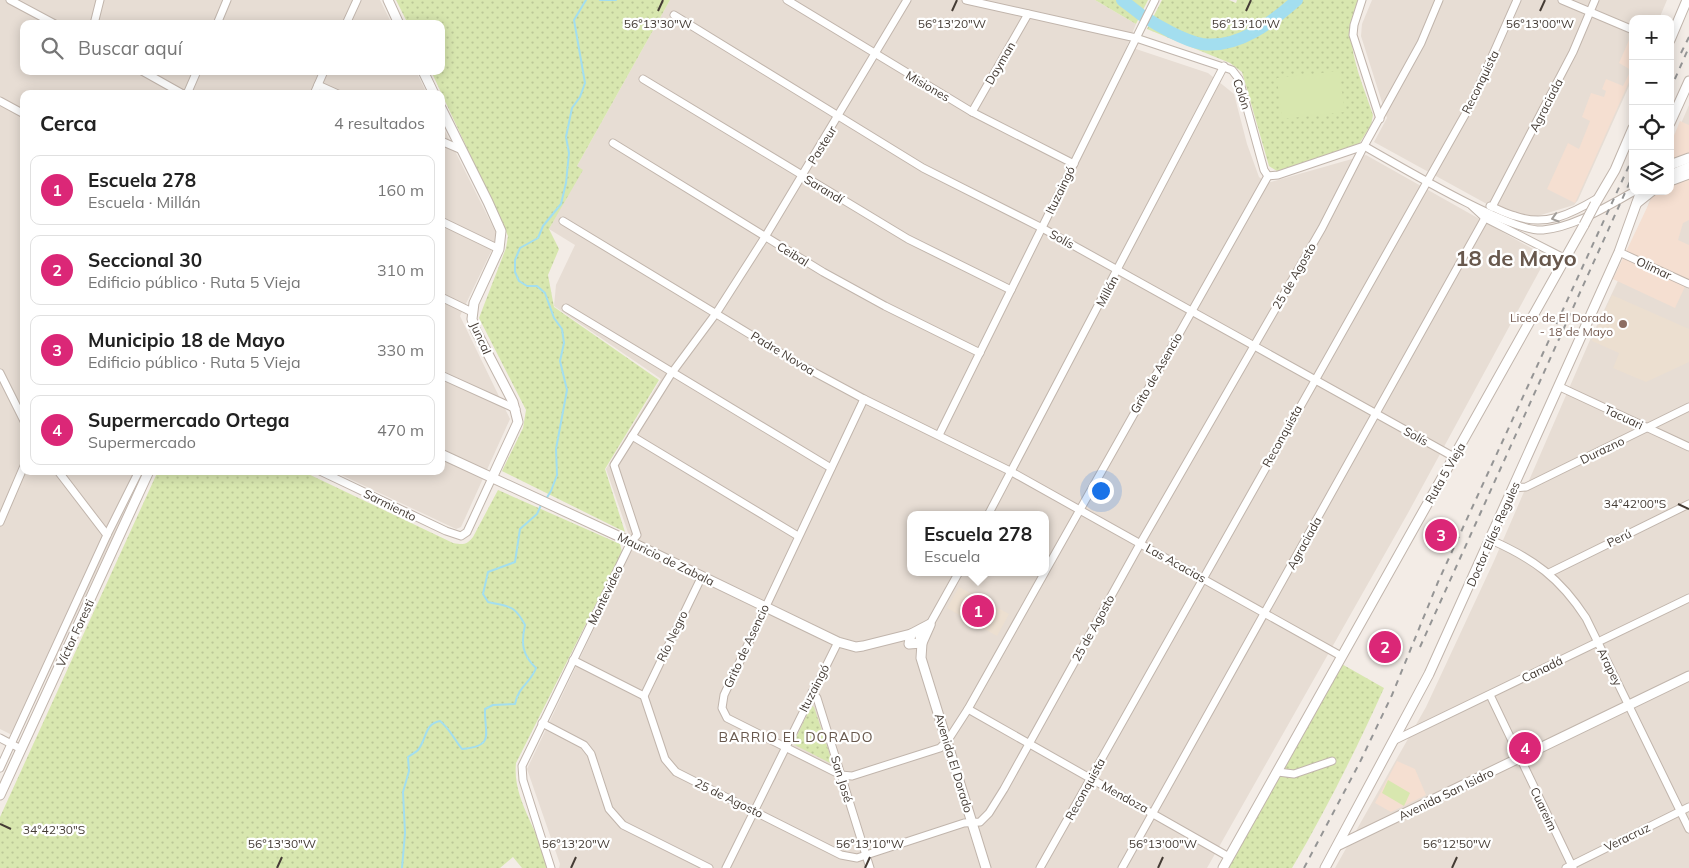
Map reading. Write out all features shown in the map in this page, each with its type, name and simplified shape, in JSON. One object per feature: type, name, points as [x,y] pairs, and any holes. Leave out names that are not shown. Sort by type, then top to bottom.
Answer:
[{"type":"street","points":[[10,0],[48,20]]},
{"type":"street","points":[[95,20],[100,0]]},
{"type":"street","points":[[219,20],[227,0]]},
{"type":"street","points":[[348,20],[357,0]]},
{"type":"street","points":[[388,0],[397,20]]},
{"type":"street","name":"Misiones","points":[[787,0],[972,112],[1074,164]]},
{"type":"street","name":"Pasteur","points":[[717,312],[766,237],[840,115],[906,0]]},
{"type":"street","name":"Colón","points":[[966,0],[1136,38],[1232,70],[1239,79],[1264,170],[1268,176]]},
{"type":"street","name":"Ituzaingó","points":[[939,435],[1155,0]]},
{"type":"street","points":[[1362,0],[1354,25],[1353,35],[1380,120]]},
{"type":"street","name":"25 de Agosto","points":[[644,696],[665,759],[673,769],[841,855],[857,858],[964,823],[980,822],[989,813],[1140,544],[1322,228],[1364,146],[1421,44],[1439,0]]},
{"type":"street","name":"Reconquista","points":[[1040,868],[1426,180],[1471,104],[1517,0]]},
{"type":"street","points":[[1562,0],[1629,28]]},
{"type":"street","name":"Agraciada","points":[[1492,207],[1573,52],[1595,0]]},
{"type":"street","points":[[1674,31],[1687,0]]},
{"type":"street","name":"Dayman","points":[[972,112],[1028,14]]},
{"type":"street","name":"Solís","points":[[674,15],[840,115],[923,168],[1042,228],[1454,457]]},
{"type":"street","name":"Millán","points":[[990,511],[1224,66]]},
{"type":"street","points":[[149,75],[176,90]]},
{"type":"street","points":[[189,90],[195,75]]},
{"type":"street","points":[[316,90],[322,75]]},
{"type":"street","points":[[425,75],[432,90]]},
{"type":"street","name":"Sarandí","points":[[643,79],[908,239],[1010,290]]},
{"type":"street","points":[[1674,114],[1689,81]]},
{"type":"street","points":[[318,85],[329,90]]},
{"type":"street","points":[[0,101],[20,112]]},
{"type":"street","name":"Juncal","points":[[445,116],[499,226],[501,237],[499,249],[472,312],[475,329],[516,409]]},
{"type":"street","name":"Ruta 5 Vieja","points":[[1223,868],[1615,170],[1629,137]]},
{"type":"street","points":[[445,143],[462,150]]},
{"type":"street","name":"Ceibal","points":[[613,143],[854,290],[980,353]]},
{"type":"street","points":[[1268,176],[1278,175],[1364,146],[1517,226],[1531,230],[1556,227],[1572,222],[1614,202],[1638,196]]},
{"type":"street","points":[[1674,163],[1689,158]]},
{"type":"street","points":[[1674,172],[1689,166]]},
{"type":"street","points":[[1674,180],[1689,174]]},
{"type":"street","name":"Grito de Asencio","points":[[1049,564],[1190,311],[1268,176]]},
{"type":"street","name":"Doctor Elías Regules","points":[[1325,868],[1429,674],[1560,387],[1619,252],[1638,196]]},
{"type":"street","points":[[1466,200],[1538,222],[1563,216],[1597,201]]},
{"type":"street","points":[[1466,200],[1486,218],[1564,258]]},
{"type":"street","name":"Agraciada","points":[[1122,868],[1266,614],[1486,218]]},
{"type":"street","name":"Padre Novoa","points":[[563,221],[717,312],[799,364],[864,399],[1010,471]]},
{"type":"street","points":[[445,223],[499,249]]},
{"type":"street","name":"Olimar","points":[[1619,252],[1689,284]]},
{"type":"street","points":[[445,299],[472,312]]},
{"type":"street","points":[[566,308],[671,374],[831,468]]},
{"type":"street","name":"Montevideo","points":[[551,868],[521,771],[524,759],[631,542],[638,532],[614,465],[671,374],[717,312]]},
{"type":"street","points":[[0,373],[20,413]]},
{"type":"street","points":[[445,378],[516,409],[518,422],[492,478]]},
{"type":"street","name":"Tacuari","points":[[1560,387],[1689,447]]},
{"type":"street","name":"Grito de Asencio","points":[[864,399],[798,536],[721,704],[725,715],[732,721],[841,775],[852,776],[940,748],[948,740],[968,710],[1042,576]]},
{"type":"street","name":"Durazno","points":[[1514,488],[1526,487],[1689,407]]},
{"type":"street","points":[[632,436],[798,536]]},
{"type":"street","name":"Mauricio de Zabala","points":[[445,456],[631,542],[838,642],[856,647],[913,633],[930,624]]},
{"type":"street","name":"Las Acacias","points":[[1010,471],[1341,656]]},
{"type":"street","points":[[0,522],[20,475]]},
{"type":"street","points":[[61,475],[107,534]]},
{"type":"street","name":"Víctor Foresti","points":[[0,768],[107,534],[137,475]]},
{"type":"street","name":"Víctor Foresti","points":[[0,795],[147,475]]},
{"type":"street","name":"Sarmiento","points":[[329,475],[446,532],[461,536],[467,532],[492,478]]},
{"type":"street","name":"Perú","points":[[1549,573],[1689,504]]},
{"type":"street","name":"Arapey","points":[[1491,540],[1532,560],[1549,573],[1575,602],[1598,642],[1689,829]]},
{"type":"street","name":"Río Negro","points":[[644,696],[702,576]]},
{"type":"street","points":[[921,658],[922,642],[956,576]]},
{"type":"street","name":"Canadá","points":[[1395,740],[1490,696],[1689,598]]},
{"type":"street","points":[[909,644],[913,633],[922,642]]},
{"type":"street","points":[[893,638],[909,644],[921,658]]},
{"type":"street","name":"Ituzaingó","points":[[726,868],[784,747],[838,642]]},
{"type":"street","points":[[909,644],[922,642]]},
{"type":"street","name":"Avenida El Dorado","points":[[921,658],[948,740],[986,868]]},
{"type":"street","points":[[573,660],[644,696]]},
{"type":"street","name":"Avenida San Isidro","points":[[1339,845],[1689,676]]},
{"type":"street","name":"San José","points":[[812,692],[817,698],[870,868]]},
{"type":"street","name":"Cuareim","points":[[1490,696],[1521,758],[1570,867]]},
{"type":"street","name":"Mendoza","points":[[968,710],[1153,812],[1229,857]]},
{"type":"street","points":[[542,723],[584,745],[591,754],[609,809],[623,825],[709,868]]},
{"type":"street","points":[[0,738],[21,749]]},
{"type":"street","points":[[1278,772],[1294,774],[1332,762]]},
{"type":"street","name":"Veracruz","points":[[1570,867],[1689,807]]},
{"type":"shaded area","points":[[0,0],[380,0],[390,20],[20,20],[20,75],[418,75],[425,90],[20,90],[20,475],[142,475],[18,738],[0,729]]},
{"type":"shaded area","points":[[670,0],[1095,0],[1136,24],[1127,46],[1208,73],[1234,94],[1247,144],[1259,177],[1267,183],[1366,155],[1547,257],[1408,513],[1207,868],[559,868],[560,864],[527,769],[633,547],[606,469],[661,379],[554,306],[556,285],[575,245],[549,229],[582,170],[577,166]]},
{"type":"shaded area","points":[[1372,0],[1667,0],[1661,15],[1629,15],[1629,86],[1578,200],[1574,205],[1531,218],[1496,209],[1374,142],[1387,118],[1361,36],[1362,24]]},
{"type":"shaded area","points":[[1629,40],[1629,69],[1619,63]]},
{"type":"shaded area","points":[[1629,74],[1629,82],[1575,203],[1547,189],[1568,143],[1579,149],[1590,121],[1582,117],[1591,93],[1604,97],[1606,91],[1602,89],[1606,79],[1623,86]]},
{"type":"shaded area","points":[[1689,105],[1689,868],[1335,868],[1426,707],[1494,561],[1590,340],[1632,251],[1652,195],[1674,195],[1674,140]]},
{"type":"shaded area","points":[[1680,121],[1689,125],[1689,154],[1674,159],[1674,135]]},
{"type":"shaded area","points":[[445,131],[498,237],[460,316],[510,419],[461,527],[456,529],[341,475],[445,475]]},
{"type":"shaded area","points":[[1689,178],[1689,220],[1683,223],[1678,240],[1689,245],[1689,278],[1675,308],[1613,279],[1653,195],[1674,195],[1674,184]]},
{"type":"shaded area","points":[[1612,295],[1689,329],[1689,362],[1646,382],[1613,368],[1619,353],[1592,341]]},
{"type":"shaded area","points":[[959,587],[1009,614],[997,636],[947,608]]},
{"type":"shaded area","points":[[1397,761],[1415,769],[1426,795],[1391,812],[1375,803]]},
{"type":"green space","points":[[396,0],[670,0],[577,166],[583,170],[549,229],[559,249],[548,275],[554,307],[659,380],[605,469],[625,532],[502,471],[523,428],[526,410],[479,318],[506,248],[508,236],[445,101],[445,90],[440,90],[433,75],[445,75],[445,20],[406,20]]},
{"type":"green space","points":[[1095,0],[1148,0],[1136,24]]},
{"type":"green space","points":[[1162,0],[1229,0],[1236,3],[1237,0],[1358,0],[1351,29],[1352,43],[1358,72],[1373,115],[1371,125],[1359,144],[1277,171],[1269,166],[1242,72],[1230,63],[1147,29]]},
{"type":"green space","points":[[1339,71],[1345,112],[1282,119],[1277,78]]},
{"type":"green space","points":[[156,475],[310,475],[453,543],[460,544],[469,542],[473,537],[498,490],[620,544],[622,552],[516,763],[518,790],[548,868],[522,868],[513,857],[500,868],[0,868],[0,817]]},
{"type":"green space","points":[[1340,663],[1384,688],[1363,734],[1305,846],[1292,868],[1226,868]]},
{"type":"green space","points":[[811,706],[814,707],[832,761],[830,763],[793,744]]},
{"type":"green space","points":[[1388,780],[1410,793],[1404,806],[1382,793]]},
{"type":"waterway","points":[[546,499],[557,475],[556,449],[567,390],[560,361],[564,343],[562,329],[554,318],[545,293],[537,286],[527,286],[519,281],[515,272],[515,260],[520,248],[538,238],[543,226],[561,204],[566,183],[569,153],[566,137],[572,108],[580,97],[585,83],[574,20],[586,0]]},
{"type":"waterway","points":[[600,0],[616,0]]},
{"type":"waterway","points":[[1122,0],[1149,20],[1180,36],[1202,44],[1216,44],[1242,38],[1266,25],[1297,0]]},
{"type":"waterway","points":[[402,868],[405,833],[403,792],[409,771],[408,757],[421,746],[431,725],[440,721],[462,749],[480,745],[486,737],[485,709],[493,705],[515,704],[519,693],[536,668],[525,653],[523,643],[525,625],[518,613],[506,606],[488,602],[483,594],[488,572],[515,562],[520,529],[537,514],[541,505]]},
{"type":"railway","points":[[1681,53],[1689,37]]},
{"type":"railway","points":[[1674,81],[1689,47]]},
{"type":"railway","points":[[1304,868],[1360,762],[1392,695],[1438,582],[1629,166]]},
{"type":"railway","points":[[1420,647],[1629,184]]},
{"type":"place","name":"Liceo de El Dorado - 18 de Mayo","points":[[1623,324]]},
{"type":"place","name":"Municipio 18 de Mayo","points":[[1441,535]]},
{"type":"place","name":"Escuela 278","points":[[978,611]]},
{"type":"place","name":"Seccional 30","points":[[1385,647]]},
{"type":"place","name":"Supermercado Ortega","points":[[1525,748]]},
{"type":"district","name":"18 de Mayo","points":[[1516,258]]},
{"type":"district","name":"BARRIO EL DORADO","points":[[796,737]]}]
